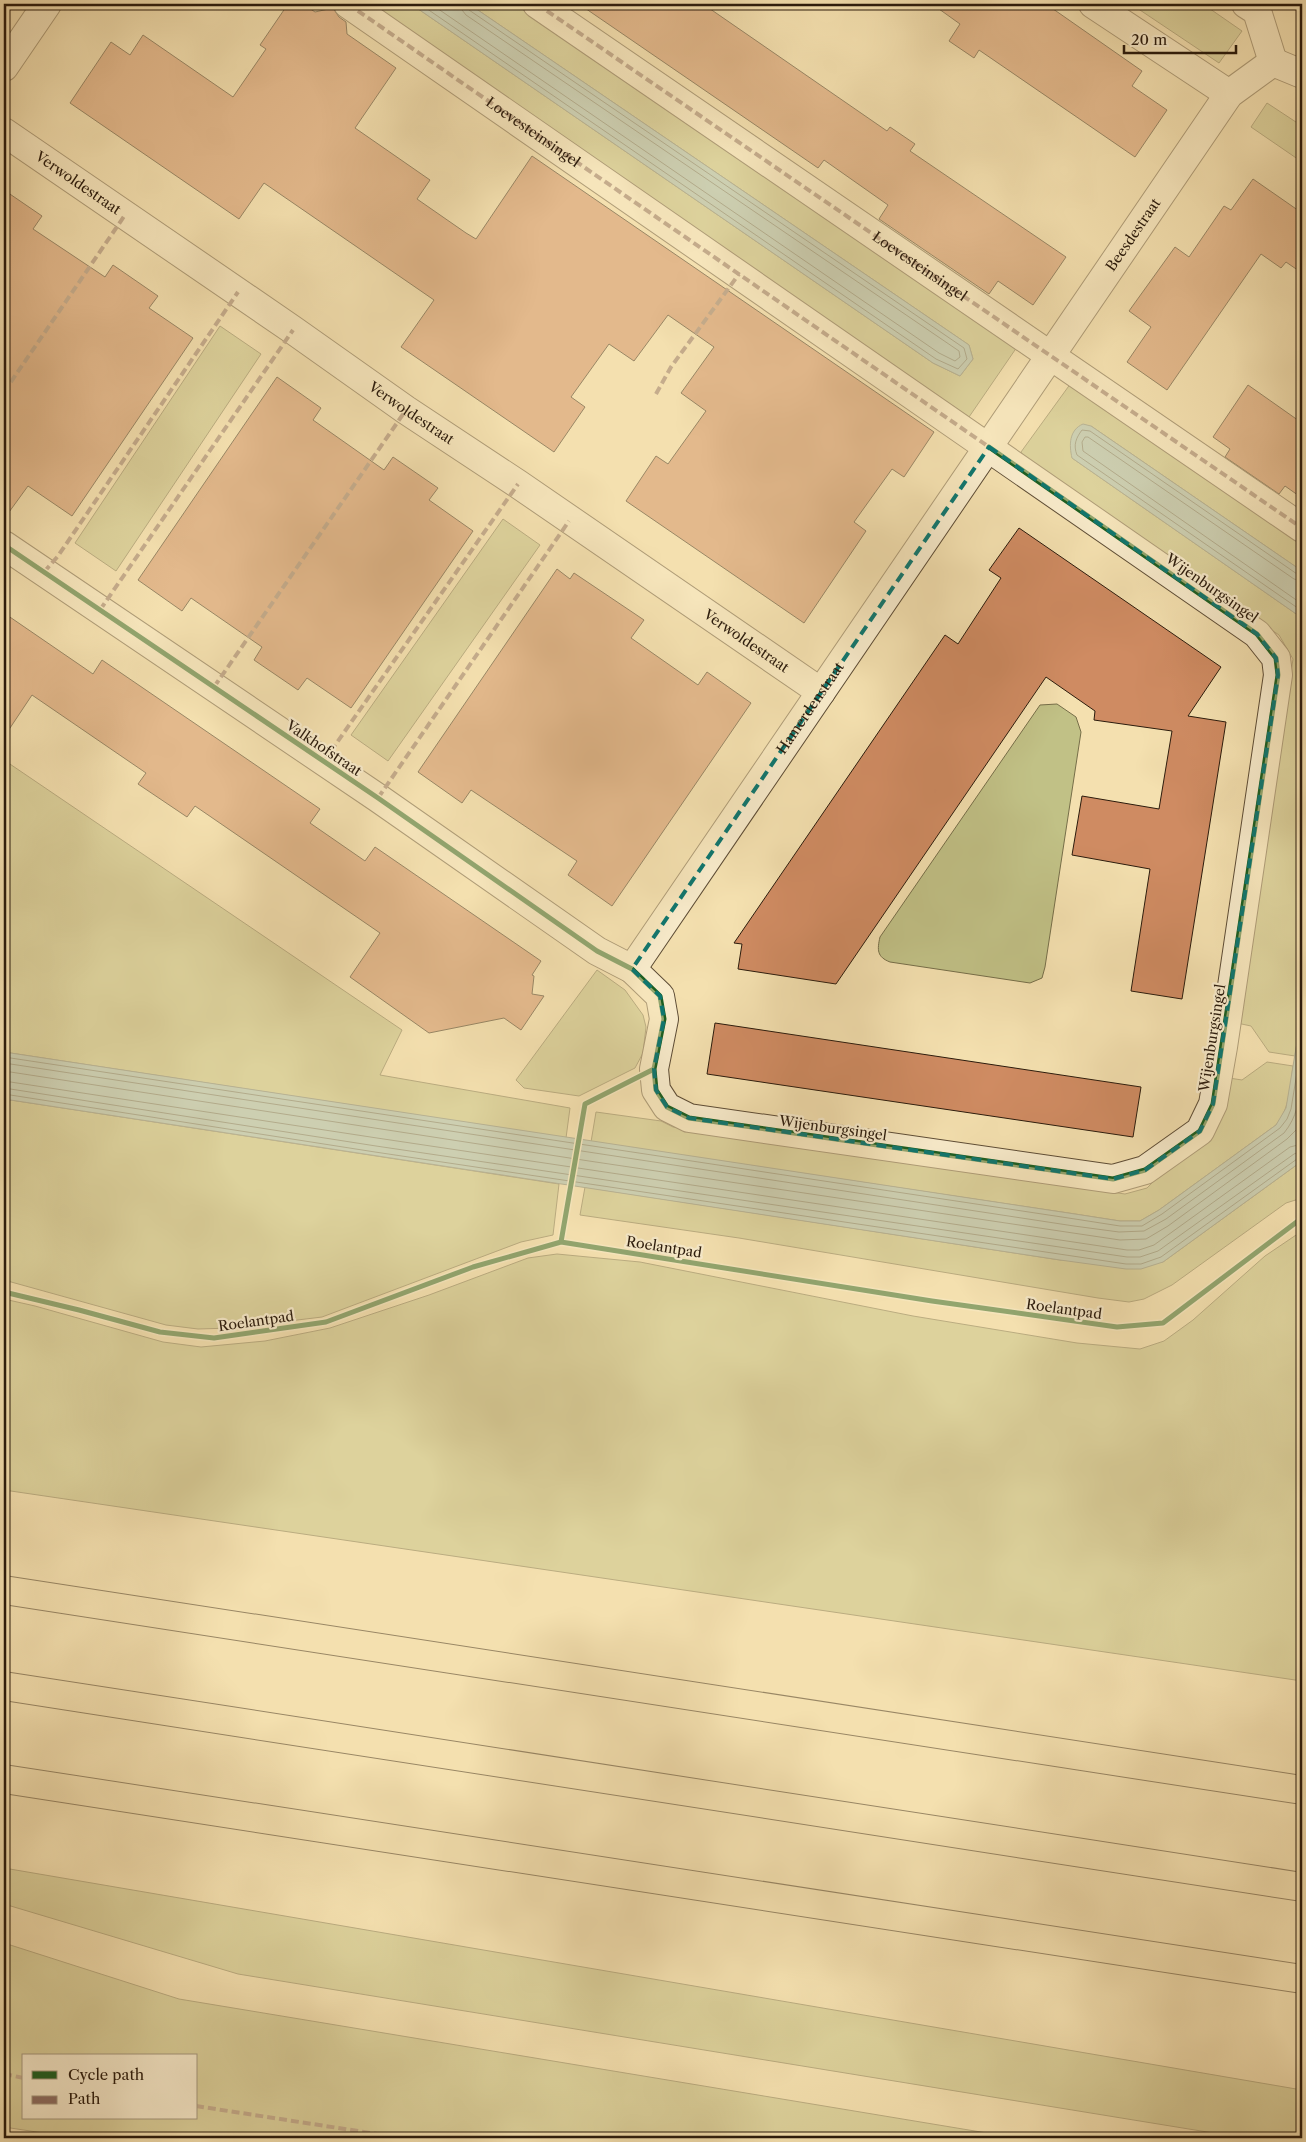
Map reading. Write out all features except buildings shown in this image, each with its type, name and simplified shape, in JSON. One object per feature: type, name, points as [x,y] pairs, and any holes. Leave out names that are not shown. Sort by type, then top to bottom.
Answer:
[{"type":"highway","points":[[4,1590],[1302,1790]]},
{"type":"highway","points":[[4,1686],[1302,1887]]},
{"type":"highway","points":[[4,1779],[1299,1979]]},
{"type":"street","points":[[4,67],[47,4]]},
{"type":"street","name":"Loevesteinsingel","points":[[348,4],[989,447]]},
{"type":"street","name":"Loevesteinsingel","points":[[537,4],[1302,528]]},
{"type":"street","points":[[1093,4],[1229,94]]},
{"type":"street","points":[[1246,4],[1257,11],[1273,62],[1302,74]]},
{"type":"street","name":"Beesdestraat","points":[[989,447],[1229,94],[1273,62]]},
{"type":"street","name":"Verwoldestraat","points":[[4,132],[293,330],[406,410],[518,484],[821,692]]},
{"type":"street","name":"Hamerdenstraat","points":[[632,969],[989,447]]},
{"type":"street","name":"Wijenburgsingel","points":[[632,969],[660,996],[664,1019],[654,1069],[656,1090],[667,1107],[689,1118],[1114,1179],[1145,1170],[1200,1131],[1213,1104],[1221,1056],[1278,675],[1276,658],[1257,634],[989,447]]},
{"type":"street","name":"Valkhofstraat","points":[[4,545],[378,798],[597,951],[632,969]]},
{"type":"highlighted area","points":[[989,447],[1257,634],[1276,658],[1278,675],[1213,1104],[1200,1131],[1145,1170],[1113,1179],[689,1118],[667,1107],[656,1090],[654,1069],[664,1019],[660,996],[632,969]]},
{"type":"green space","points":[[367,4],[411,4],[933,363],[960,376],[973,359],[969,345],[469,4],[518,4],[1017,347],[969,417]]},
{"type":"green space","points":[[1131,4],[1203,4],[1242,31],[1219,63]]},
{"type":"green space","points":[[1267,103],[1302,126],[1302,162],[1251,127]]},
{"type":"green space","points":[[220,326],[261,354],[116,571],[75,543]]},
{"type":"green space","points":[[1071,383],[1302,543],[1302,571],[1091,426],[1072,458],[1302,618],[1302,1012],[1295,1056],[1269,1052],[1251,1026],[1237,1023],[1293,659],[1279,635],[1028,464],[1021,452]]},
{"type":"green space","points":[[503,519],[540,545],[388,761],[351,735]]},
{"type":"green space","points":[[1057,704],[1076,717],[1081,732],[1042,978],[1030,983],[890,962],[883,958],[880,955],[878,946],[880,937],[1040,705]]},
{"type":"green space","points":[[4,760],[402,1030],[380,1075],[570,1108],[566,1138],[4,1052]]},
{"type":"green space","points":[[597,970],[625,990],[643,1015],[646,1027],[643,1053],[635,1068],[579,1096],[524,1088],[516,1080]]},
{"type":"green space","points":[[1267,1062],[1293,1066],[1287,1104],[1276,1125],[1159,1210],[1140,1221],[1120,1221],[591,1142],[596,1112],[661,1121],[673,1127],[1125,1194],[1147,1188],[1220,1115],[1229,1078],[1242,1080]]},
{"type":"green space","points":[[4,1099],[559,1184],[553,1235],[521,1242],[322,1317],[232,1328],[198,1329],[166,1325],[4,1280]]},
{"type":"green space","points":[[1302,1161],[1302,1198],[1286,1203],[1172,1285],[1144,1299],[1129,1302],[739,1238],[580,1215],[585,1187],[1060,1260],[1163,1262]]},
{"type":"green space","points":[[1302,1231],[1302,1681],[4,1490],[4,1299],[163,1342],[201,1347],[265,1341],[330,1328],[429,1295],[528,1258],[557,1254],[640,1262],[913,1316],[1077,1343],[1140,1349],[1164,1341],[1193,1320],[1265,1256]]},
{"type":"green space","points":[[4,1868],[1302,2090],[1302,2138],[1244,2138],[238,1974],[4,1904]]},
{"type":"green space","points":[[4,1943],[179,1999],[1017,2138],[76,2138],[4,2127]]},
{"type":"water","points":[[411,4],[469,4],[969,345],[973,359],[960,376],[933,363]]},
{"type":"water","points":[[1083,424],[1091,426],[1302,571],[1302,618],[1072,458],[1071,438],[1075,430]]},
{"type":"water","points":[[1302,1012],[1302,1161],[1163,1262],[1141,1269],[1126,1269],[1060,1260],[4,1099],[4,1052],[1120,1221],[1140,1221],[1159,1210],[1276,1125],[1286,1108]]},
{"type":"marked path","points":[[348,4],[989,447]]},
{"type":"marked path","points":[[537,4],[1302,528]]},
{"type":"marked path","points":[[4,392],[125,215]]},
{"type":"marked path","points":[[656,394],[671,367],[739,274]]},
{"type":"marked path","points":[[44,572],[58,556],[238,292]]},
{"type":"marked path","points":[[100,610],[293,330]]},
{"type":"marked path","points":[[214,687],[406,410]]},
{"type":"marked path","points":[[324,761],[518,484]]},
{"type":"marked path","points":[[378,798],[569,521]]},
{"type":"marked path","points":[[4,2074],[22,2078]]},
{"type":"marked path","points":[[198,2106],[403,2138]]},
{"type":"cycle path","points":[[4,545],[378,798],[597,951],[632,969],[660,996],[664,1019],[654,1069],[656,1090],[667,1107],[689,1118],[1113,1179],[1145,1170],[1200,1131],[1213,1104],[1278,675],[1276,658],[1257,634],[989,447]]},
{"type":"cycle path","points":[[561,1242],[585,1104],[654,1069]]},
{"type":"cycle path","name":"Roelantpad","points":[[4,1292],[160,1332],[214,1338],[326,1322],[473,1267],[561,1242],[932,1301],[1117,1327],[1163,1323],[1302,1218]]}]
